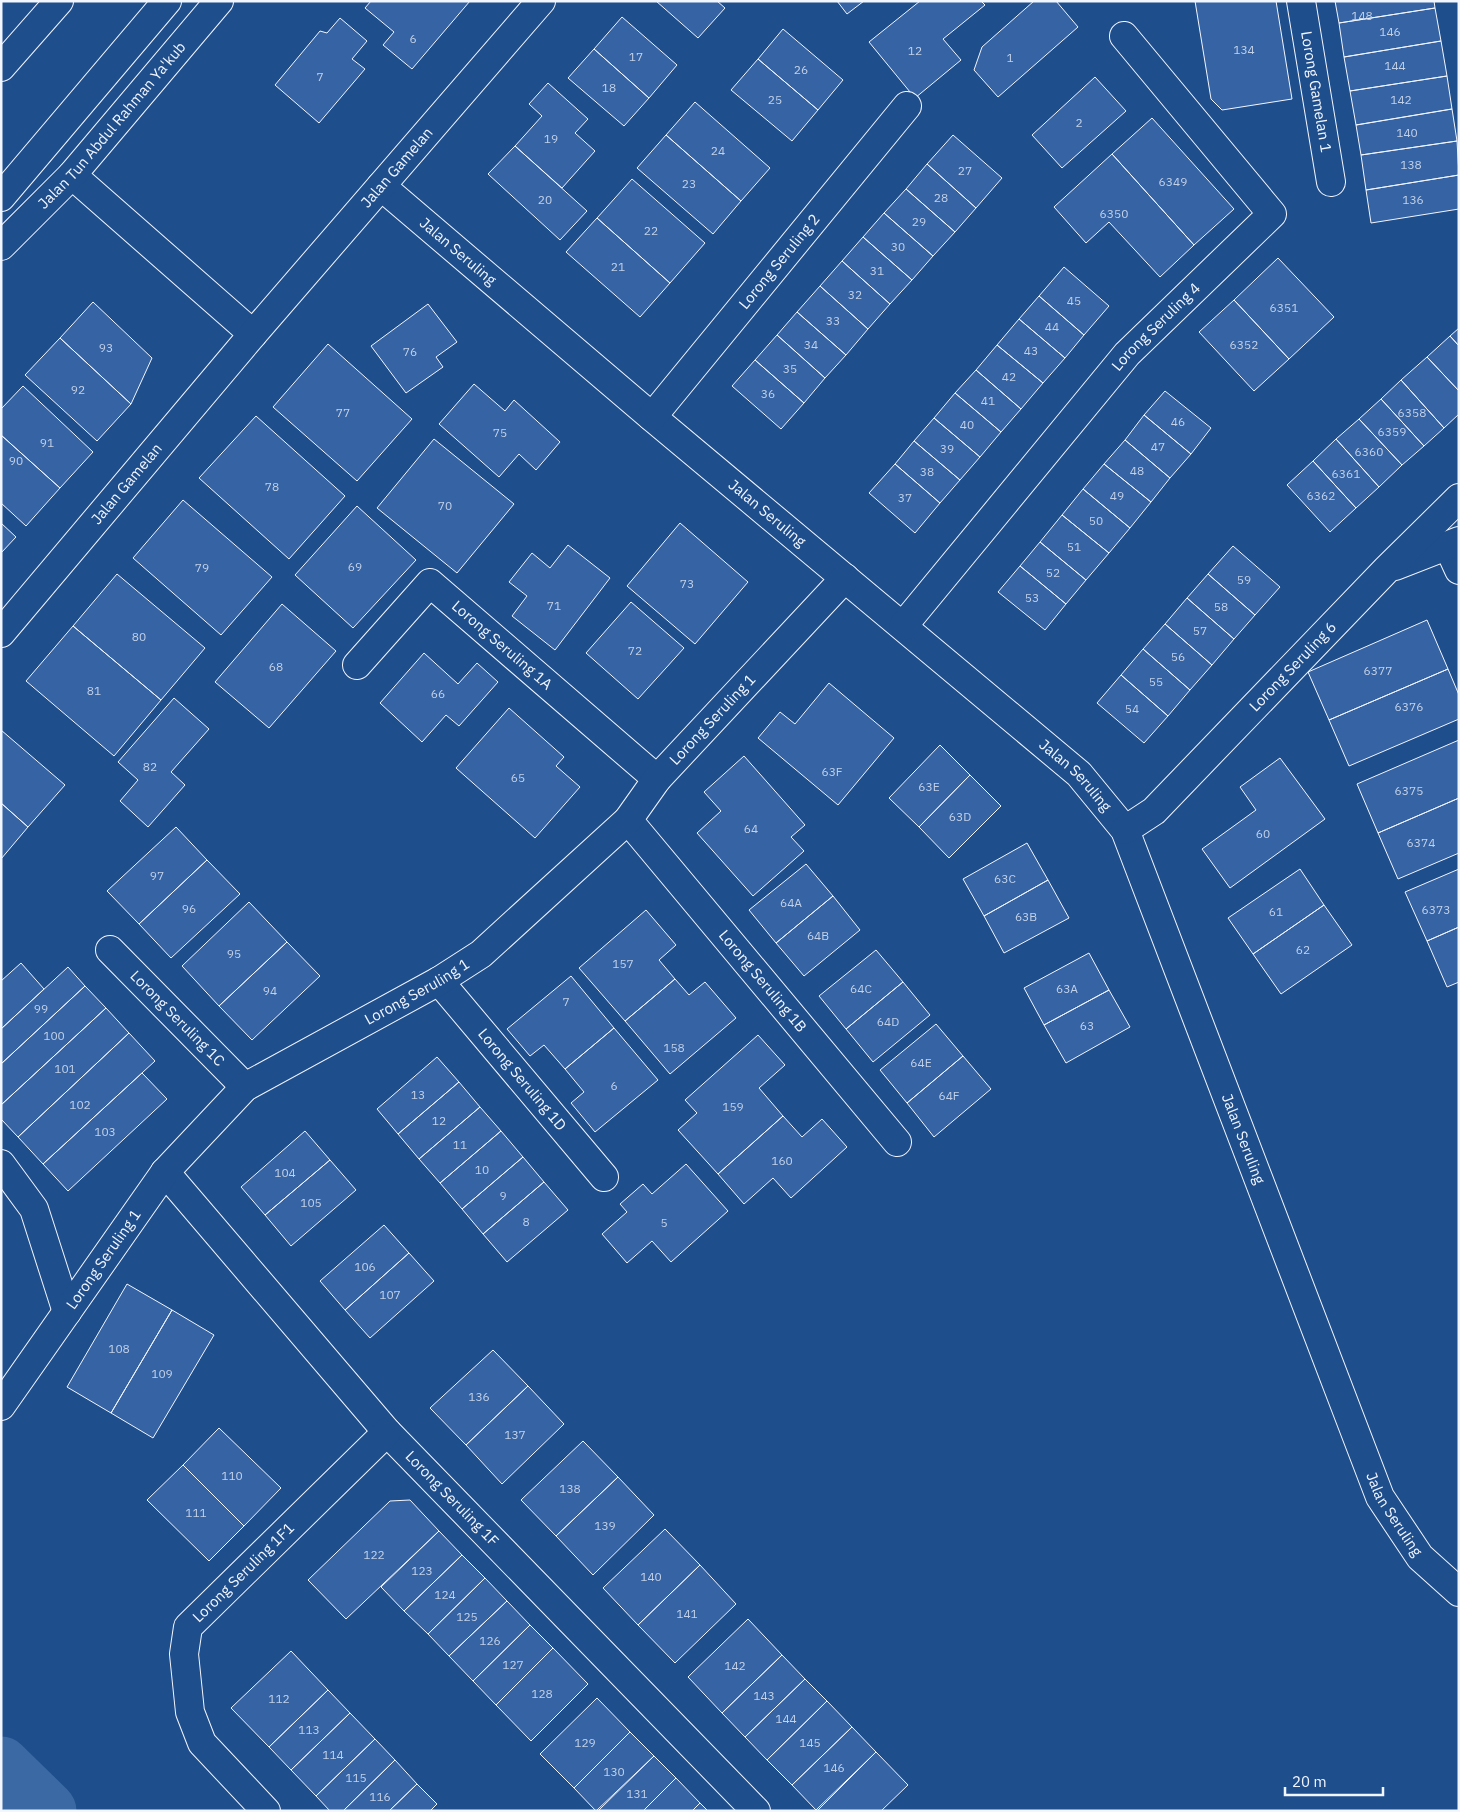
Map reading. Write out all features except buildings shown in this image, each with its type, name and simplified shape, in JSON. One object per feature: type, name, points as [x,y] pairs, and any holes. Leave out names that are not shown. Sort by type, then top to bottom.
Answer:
[{"type":"street","points":[[1,67],[59,1]]},
{"type":"street","points":[[1,197],[167,1]]},
{"type":"street","name":"Jalan Tun Abdul Rahman Ya'kub","points":[[1,246],[72,175],[218,1]]},
{"type":"street","name":"Jalan Gamelan","points":[[1,633],[253,334],[541,1]]},
{"type":"street","name":"Lorong Gamelan 1","points":[[1301,1],[1331,182]]},
{"type":"street","name":"Lorong Seruling 4","points":[[903,626],[1127,354],[1272,214],[1124,36]]},
{"type":"street","name":"Lorong Seruling 2","points":[[652,417],[906,106]]},
{"type":"street","points":[[72,175],[253,334]]},
{"type":"street","name":"Jalan Seruling","points":[[381,186],[652,417],[1079,774],[1125,830],[1380,1497],[1420,1557],[1459,1592]]},
{"type":"street","name":"Lorong Seruling 6","points":[[1125,830],[1154,811],[1387,569],[1459,498]]},
{"type":"street","points":[[1387,569],[1455,552]]},
{"type":"street","name":"Lorong Seruling 1","points":[[1,1406],[165,1172],[245,1087],[439,981],[481,954],[628,820],[657,779],[845,578]]},
{"type":"street","name":"Lorong Seruling 1A","points":[[357,665],[430,584],[657,779]]},
{"type":"street","name":"Lorong Seruling 1B","points":[[628,820],[898,1142]]},
{"type":"street","name":"Lorong Seruling 1C","points":[[110,950],[245,1087]]},
{"type":"street","name":"Lorong Seruling 1D","points":[[439,981],[604,1177]]},
{"type":"street","points":[[1,1164],[34,1209],[68,1312]]},
{"type":"street","name":"Lorong Seruling 1F","points":[[165,1172],[387,1432],[756,1811]]},
{"type":"street","name":"Lorong Seruling 1F1","points":[[266,1811],[202,1743],[190,1712],[184,1654],[188,1627],[387,1432]]},
{"type":"waterway","points":[[1,1766],[47,1811]]}]
